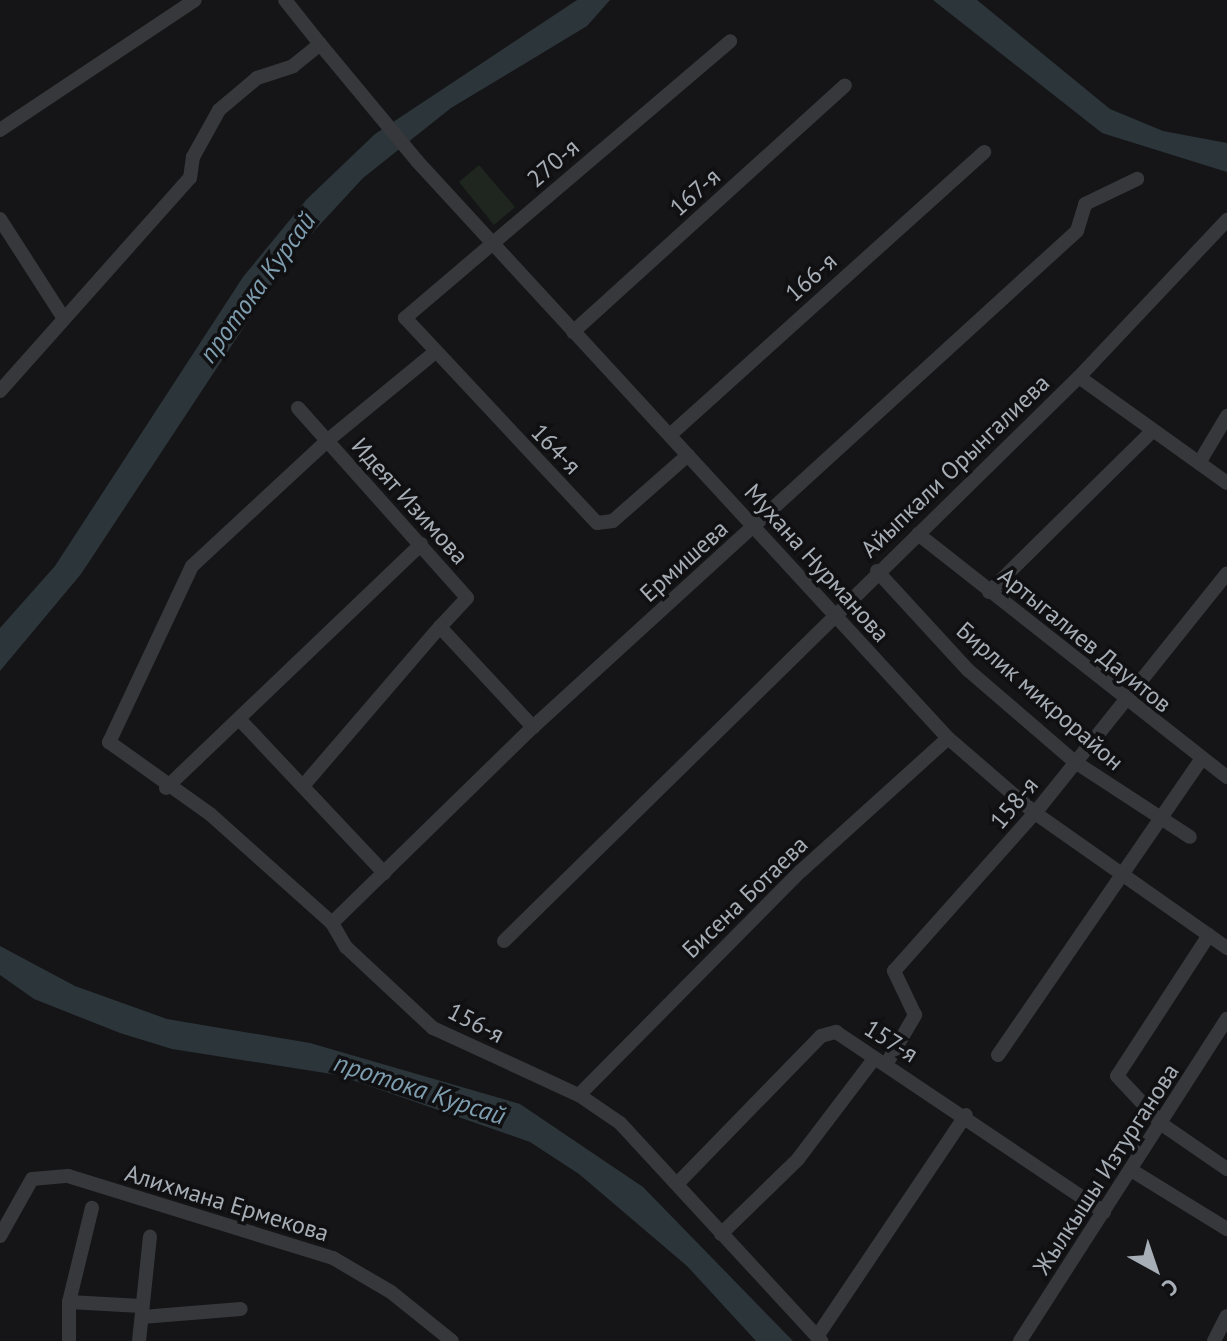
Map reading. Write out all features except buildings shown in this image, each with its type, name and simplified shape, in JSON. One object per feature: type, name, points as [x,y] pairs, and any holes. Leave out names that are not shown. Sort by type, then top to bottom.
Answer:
[{"type":"street","points":[[0,130],[195,0]]},
{"type":"street","name":"Мухана Нурманова","points":[[285,0],[417,161],[948,738],[1035,813],[1227,948]]},
{"type":"street","name":"270-я","points":[[405,318],[490,241],[730,41]]},
{"type":"street","points":[[0,391],[190,178],[193,157],[219,110],[257,78],[293,66],[320,44]]},
{"type":"street","name":"167-я","points":[[573,332],[845,85]]},
{"type":"street","name":"166-я","points":[[670,435],[984,152]]},
{"type":"street","name":"Ермишева","points":[[332,923],[533,727],[1077,231],[1085,204],[1137,179]]},
{"type":"street","points":[[0,219],[63,317]]},
{"type":"street","name":"Айыпкали Орынгалиева","points":[[504,941],[833,613],[1079,377],[1227,220]]},
{"type":"street","name":"164-я","points":[[405,318],[434,353],[597,523],[613,521],[688,455]]},
{"type":"street","points":[[327,441],[434,353]]},
{"type":"street","points":[[1079,377],[1227,483]]},
{"type":"street","name":"Идеят Изимова","points":[[298,408],[467,598],[440,627]]},
{"type":"street","points":[[1199,463],[1227,416]]},
{"type":"street","points":[[989,592],[1152,431]]},
{"type":"street","name":"156-я","points":[[327,441],[192,566],[109,742],[166,788],[210,814],[332,923],[346,947],[433,1028],[579,1095],[620,1123],[819,1338]]},
{"type":"street","name":"Артыгалиев Дауитов","points":[[918,534],[1125,702],[1227,777]]},
{"type":"street","points":[[166,788],[241,721],[421,544]]},
{"type":"street","name":"Бирлик микрорайон","points":[[877,571],[968,670],[1075,762],[1159,820],[1190,837]]},
{"type":"street","name":"158-я","points":[[881,1061],[915,1015],[894,971],[1035,813],[1227,573]]},
{"type":"street","points":[[303,786],[440,627],[533,727]]},
{"type":"street","points":[[241,721],[384,873]]},
{"type":"street","name":"Бисена Ботаева","points":[[579,1095],[801,871],[948,738]]},
{"type":"street","points":[[998,1055],[1201,760]]},
{"type":"street","points":[[1209,935],[1117,1076],[1163,1125],[1227,1169]]},
{"type":"street","name":"Жылкышы Изтурганова","points":[[1020,1341],[1163,1125],[1227,1019]]},
{"type":"street","name":"157-я","points":[[678,1183],[821,1036],[836,1032],[966,1115],[1104,1212]]},
{"type":"street","points":[[721,1234],[798,1159],[881,1061]]},
{"type":"street","points":[[819,1338],[966,1115]]},
{"type":"street","points":[[1131,1170],[1227,1229]]},
{"type":"street","name":"Алихмана Ермекова","points":[[0,1236],[32,1179],[68,1176],[333,1258],[391,1292],[452,1341]]},
{"type":"street","points":[[69,1341],[69,1302],[92,1208]]},
{"type":"street","points":[[139,1341],[150,1237]]},
{"type":"street","points":[[69,1302],[141,1312],[241,1309]]},
{"type":"street","points":[[1214,1341],[1227,1316]]},
{"type":"shaded area","points":[[479,165],[515,207],[494,225],[459,182]]},
{"type":"water","name":"протока Курсай","points":[[577,0],[610,0],[587,26],[451,108],[363,178],[290,257],[81,574],[0,671],[0,628],[55,566],[243,277],[307,199],[375,134]]},
{"type":"water","points":[[933,0],[977,0],[1110,109],[1163,131],[1227,143],[1227,172],[1102,133]]},
{"type":"water","name":"протока Курсай","points":[[0,946],[75,986],[167,1019],[310,1043],[520,1104],[643,1187],[793,1341],[756,1341],[687,1266],[579,1174],[530,1142],[338,1075],[172,1049],[120,1033],[34,999],[0,975]]}]
